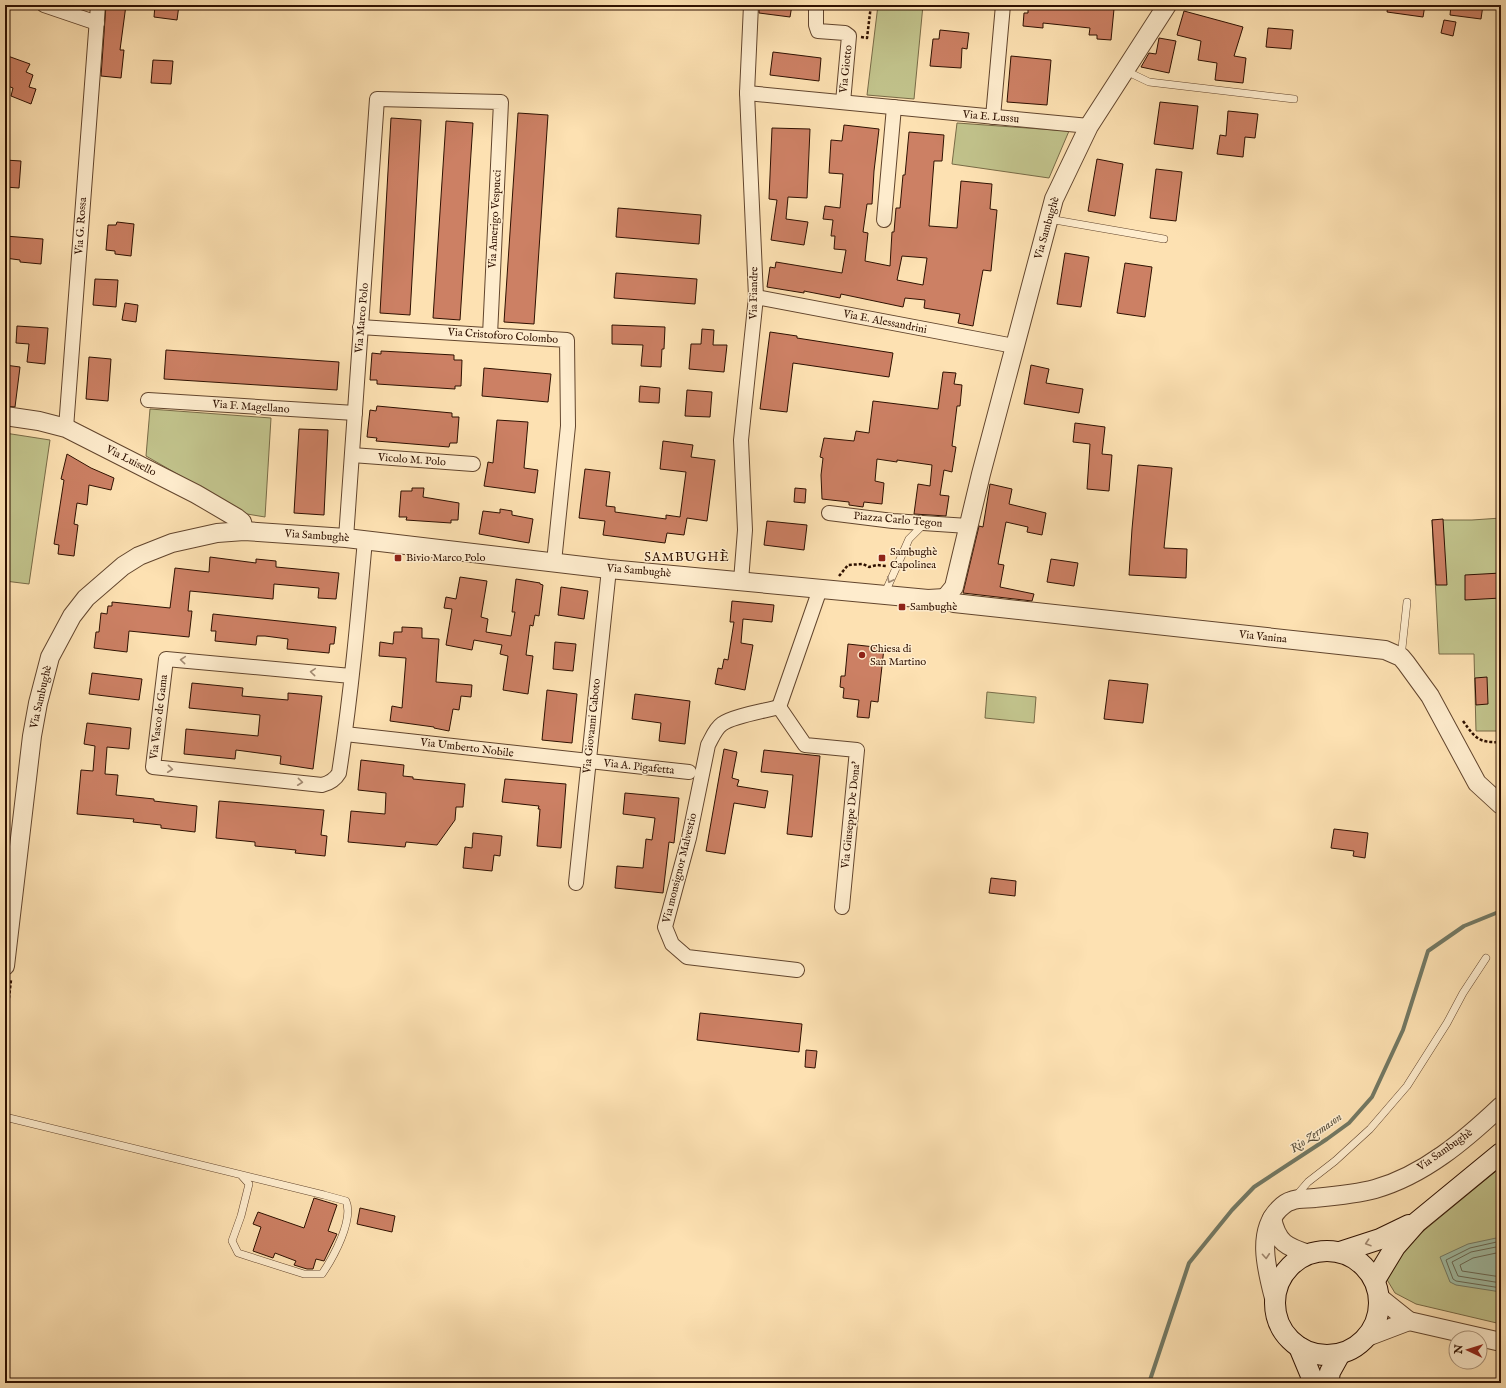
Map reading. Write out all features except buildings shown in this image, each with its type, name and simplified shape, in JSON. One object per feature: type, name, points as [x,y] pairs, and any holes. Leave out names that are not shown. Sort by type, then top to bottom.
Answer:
[{"type":"main road","points":[[1377,1289],[1364,1265],[1348,1254],[1324,1250],[1309,1254],[1294,1263],[1282,1276],[1276,1293],[1276,1312],[1281,1327],[1291,1340],[1299,1347],[1314,1354],[1340,1354],[1359,1344],[1367,1337],[1377,1318],[1377,1289],[1395,1247],[1417,1222],[1501,1153]]},
{"type":"main road","points":[[1340,1252],[1380,1239],[1417,1222]]},
{"type":"main road","points":[[1299,1347],[1314,1383]]},
{"type":"main road","points":[[1328,1383],[1330,1372],[1340,1354]]},
{"type":"street","points":[[44,5],[97,23]]},
{"type":"street","name":"Via G. Rossa","points":[[66,428],[98,5]]},
{"type":"street","name":"Via Fiandre","points":[[741,581],[745,530],[741,440],[756,297],[747,93],[750,5]]},
{"type":"street","name":"Via Giotto","points":[[816,5],[816,25],[818,31],[846,33],[849,36],[842,102]]},
{"type":"street","points":[[993,117],[1004,5]]},
{"type":"street","name":"Via Sambughè","points":[[968,526],[1014,346],[1054,199],[1089,126],[1167,5]]},
{"type":"street","name":"Via E. Lussu","points":[[747,93],[1089,126]]},
{"type":"street","name":"Via Marco Polo","points":[[346,538],[377,99],[501,102]]},
{"type":"street","name":"Via Amerigo Vespucci","points":[[490,335],[501,102]]},
{"type":"street","points":[[884,220],[894,107]]},
{"type":"street","name":"Via E. Alessandrini","points":[[756,297],[1014,346]]},
{"type":"street","name":"Via Cristoforo Colombo","points":[[360,327],[567,340],[568,426],[554,562]]},
{"type":"street","name":"Via F. Magellano","points":[[148,400],[355,413]]},
{"type":"street","name":"Via Luisello","points":[[5,416],[39,421],[66,428],[196,494],[237,518],[242,522],[244,531]]},
{"type":"street","name":"Vicolo M. Polo","points":[[352,455],[473,464]]},
{"type":"street","name":"Piazza Carlo Tegon","points":[[829,514],[893,521],[968,526]]},
{"type":"street","points":[[945,598],[954,587],[968,526]]},
{"type":"street","name":"Via Sambughè","points":[[5,966],[32,736],[38,703],[50,657],[59,637],[72,616],[86,598],[123,566],[139,556],[155,549],[217,533],[244,531],[346,538],[609,569],[928,599],[945,598]]},
{"type":"street","name":"Via Vasco de Gama","points":[[351,676],[166,659],[153,767],[322,784],[329,783],[336,778],[339,773],[346,734],[365,540]]},
{"type":"street","name":"Via Giovanni Caboto","points":[[576,883],[609,569]]},
{"type":"street","points":[[779,708],[823,589]]},
{"type":"street","name":"Via Vanina","points":[[945,598],[954,603],[1385,650],[1401,657]]},
{"type":"street","points":[[1401,657],[1430,696],[1477,783],[1501,805]]},
{"type":"street","name":"Via Giuseppe De Dona'","points":[[779,708],[805,745],[857,750],[842,907]]},
{"type":"street","name":"Via monsignor Malvestio","points":[[779,708],[734,719],[722,724],[715,732],[708,745],[689,838],[665,927],[672,944],[688,957],[797,970]]},
{"type":"street","name":"Via Umberto Nobile","points":[[346,734],[588,762]]},
{"type":"street","name":"Via A. Pigafetta","points":[[588,762],[689,772]]},
{"type":"street","name":"Via Sambughè","points":[[1272,1218],[1280,1207],[1292,1201],[1376,1189],[1402,1178],[1429,1164],[1461,1141],[1501,1106]]},
{"type":"street","points":[[1272,1218],[1276,1233],[1281,1241],[1292,1248],[1309,1254]]},
{"type":"street","points":[[1272,1218],[1267,1234],[1265,1251],[1269,1278],[1275,1302]]},
{"type":"street","points":[[1377,1289],[1409,1321],[1501,1342]]},
{"type":"street","points":[[1367,1337],[1409,1321]]},
{"type":"lane","points":[[1125,71],[1149,82],[1294,99]]},
{"type":"lane","points":[[1048,219],[1164,239]]},
{"type":"lane","points":[[884,595],[909,539],[925,523]]},
{"type":"lane","points":[[1401,657],[1407,602]]},
{"type":"lane","points":[[1292,1201],[1308,1182],[1335,1161],[1370,1129],[1407,1086],[1447,1023],[1463,992],[1486,958]]},
{"type":"lane","points":[[5,1117],[241,1175],[346,1201],[349,1208],[344,1232],[330,1263],[322,1274],[304,1274],[238,1253],[232,1241],[241,1216],[248,1184],[241,1175]]},
{"type":"path","name":"Via Giotto","points":[[849,36],[867,38],[870,5]]},
{"type":"path","points":[[823,589],[848,565],[863,564],[869,567],[877,565],[886,566]]},
{"type":"green space","points":[[878,5],[923,5],[914,99],[867,95]]},
{"type":"green space","points":[[957,123],[1069,131],[1049,178],[952,164]]},
{"type":"green space","points":[[150,409],[271,418],[265,517],[247,514],[146,456]]},
{"type":"green space","points":[[5,433],[50,440],[29,584],[5,581]]},
{"type":"green space","points":[[1501,518],[1501,731],[1476,731],[1474,654],[1439,654],[1432,520]]},
{"type":"green space","points":[[987,692],[1036,697],[1034,723],[985,718]]},
{"type":"green space","points":[[1501,1167],[1501,1324],[1416,1304],[1395,1293],[1386,1278],[1392,1257]]},
{"type":"water","points":[[1501,1237],[1501,1292],[1456,1285],[1450,1282],[1440,1257],[1468,1244]]},
{"type":"waterway","name":"Rio Zermason","points":[[1149,1383],[1189,1263],[1232,1210],[1254,1187],[1349,1123],[1372,1097],[1403,1030],[1428,951],[1464,926],[1501,911]]},
{"type":"place","name":"Bivio Marco Polo","points":[[398,558]]},
{"type":"place","name":"Sambughè Capolinea","points":[[882,558]]},
{"type":"place","name":"Sambughè","points":[[902,607]]},
{"type":"place","name":"Chiesa di San Martino","points":[[862,655]]},
{"type":"district","name":"SAMBUGHÈ","points":[[687,557]]}]
